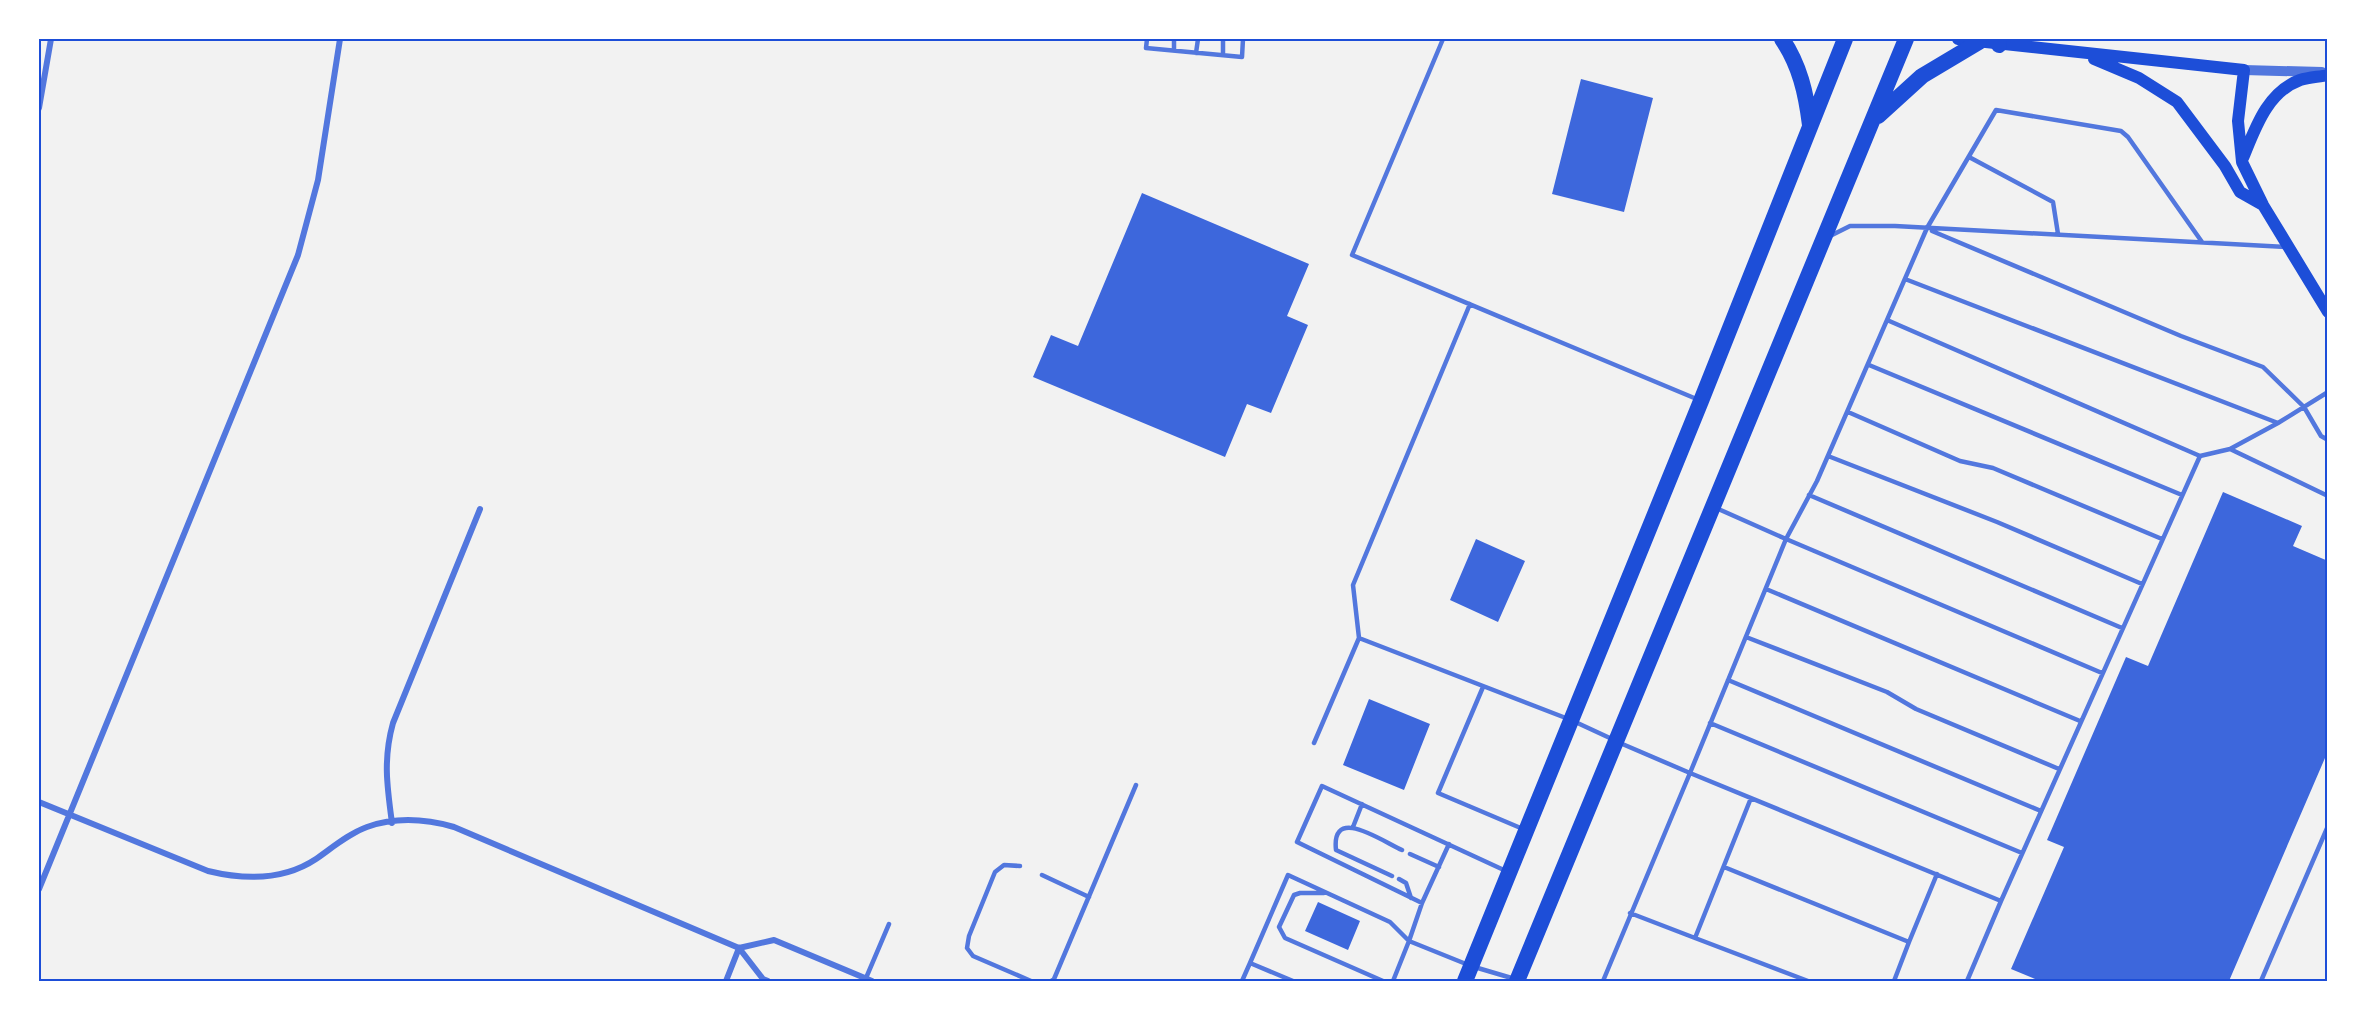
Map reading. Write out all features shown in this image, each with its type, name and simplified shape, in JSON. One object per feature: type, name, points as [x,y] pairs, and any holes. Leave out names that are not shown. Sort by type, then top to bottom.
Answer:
[{"type":"highway","points":[[1782,39],[1793,56],[1805,88],[1811,127]]},
{"type":"highway","points":[[1468,974],[1701,401],[1845,39]]},
{"type":"highway","points":[[1518,981],[1906,39]]},
{"type":"highway","points":[[1871,123],[1922,76],[1979,42]]},
{"type":"main road","points":[[1958,39],[1979,42],[1998,41],[2082,54],[2244,70],[2238,121],[2242,162],[2263,205],[2328,312]]},
{"type":"main road","points":[[2082,54],[2139,78],[2178,102],[2225,166],[2240,192],[2263,205]]},
{"type":"main road","points":[[2242,162],[2262,114],[2281,92],[2299,81],[2328,74]]},
{"type":"street","points":[[39,108],[51,39]]},
{"type":"street","points":[[39,889],[298,255],[318,180],[340,39]]},
{"type":"street","points":[[2244,70],[2328,74]]},
{"type":"street","points":[[392,823],[385,770],[387,745],[393,723],[480,509]]},
{"type":"street","points":[[39,802],[208,872],[229,877],[256,878],[292,871],[313,861],[345,838],[368,827],[416,819],[453,827],[739,948],[763,979],[768,981]]},
{"type":"street","points":[[739,948],[774,940],[869,980]]},
{"type":"street","points":[[726,981],[739,948]]},
{"type":"lane","points":[[1148,39],[1146,48],[1242,57],[1243,39]]},
{"type":"lane","points":[[1174,39],[1174,50]]},
{"type":"lane","points":[[1196,53],[1198,39]]},
{"type":"lane","points":[[1443,39],[1352,255],[1701,401]]},
{"type":"lane","points":[[1222,55],[1223,41]]},
{"type":"lane","points":[[1603,981],[1786,539],[1848,412],[1927,228],[1996,110],[2121,131],[2128,137],[2202,242]]},
{"type":"lane","points":[[1969,158],[2053,202],[2058,234]]},
{"type":"lane","points":[[1823,239],[1850,226],[1895,225],[2289,247]]},
{"type":"lane","points":[[1927,228],[2181,336],[2263,367],[2304,407],[2321,436],[2328,440]]},
{"type":"lane","points":[[1905,279],[2278,423]]},
{"type":"lane","points":[[1314,743],[1359,638],[1353,585],[1470,304]]},
{"type":"lane","points":[[1887,320],[2200,456],[2230,449],[2328,392]]},
{"type":"lane","points":[[1869,365],[2182,495]]},
{"type":"lane","points":[[1848,412],[1960,461],[1994,468],[2162,539]]},
{"type":"lane","points":[[2230,449],[2328,496]]},
{"type":"lane","points":[[1828,456],[1997,522],[2142,584]]},
{"type":"lane","points":[[1967,981],[2080,721],[2200,456]]},
{"type":"lane","points":[[1809,495],[2122,628]]},
{"type":"lane","points":[[1713,507],[2102,673]]},
{"type":"lane","points":[[1766,589],[2080,721]]},
{"type":"lane","points":[[1746,637],[1887,692],[1916,709],[2059,769]]},
{"type":"lane","points":[[1359,638],[1571,720],[1689,773],[2001,901]]},
{"type":"lane","points":[[1728,680],[2041,811]]},
{"type":"lane","points":[[1483,687],[1438,793],[1526,830]]},
{"type":"lane","points":[[1710,723],[2022,853]]},
{"type":"lane","points":[[1051,981],[1054,979],[1136,785]]},
{"type":"lane","points":[[1422,903],[1298,842],[1322,786],[1509,872]]},
{"type":"lane","points":[[1695,938],[1751,798]]},
{"type":"lane","points":[[1353,827],[1362,804]]},
{"type":"lane","points":[[2261,981],[2328,826]]},
{"type":"lane","points":[[1392,876],[1336,850],[1335,838],[1338,831],[1344,827],[1353,827],[1402,850]]},
{"type":"lane","points":[[1393,981],[1422,903],[1449,844]]},
{"type":"lane","points":[[1410,854],[1438,867]]},
{"type":"lane","points":[[1020,866],[1004,865],[995,872],[969,936],[967,948],[973,956],[1031,981]]},
{"type":"lane","points":[[1724,867],[1909,942]]},
{"type":"lane","points":[[1894,981],[1937,874]]},
{"type":"lane","points":[[1042,875],[1089,897]]},
{"type":"lane","points":[[1242,981],[1287,875],[1390,922],[1409,941],[1468,974],[1518,981]]},
{"type":"lane","points":[[1399,879],[1406,883],[1412,898]]},
{"type":"lane","points":[[1326,893],[1307,892],[1294,895],[1279,927],[1280,932],[1285,938],[1383,981]]},
{"type":"lane","points":[[1630,914],[1808,981]]},
{"type":"lane","points":[[869,980],[889,924]]},
{"type":"lane","points":[[1250,963],[1293,981]]},
{"type":"building","points":[[1581,79],[1653,98],[1624,212],[1552,194]]},
{"type":"building","points":[[1142,193],[1309,264],[1287,316],[1308,325],[1271,413],[1247,404],[1225,457],[1033,377],[1051,335],[1078,346]]},
{"type":"building","points":[[2223,492],[2302,526],[2293,546],[2328,561],[2328,751],[2229,981],[2040,981],[2011,969],[2064,847],[2047,840],[2126,657],[2148,666]]},
{"type":"building","points":[[1476,539],[1525,561],[1498,622],[1450,600]]},
{"type":"building","points":[[1369,699],[1430,724],[1404,790],[1343,765]]},
{"type":"building","points":[[1318,902],[1360,921],[1348,950],[1305,931]]}]
